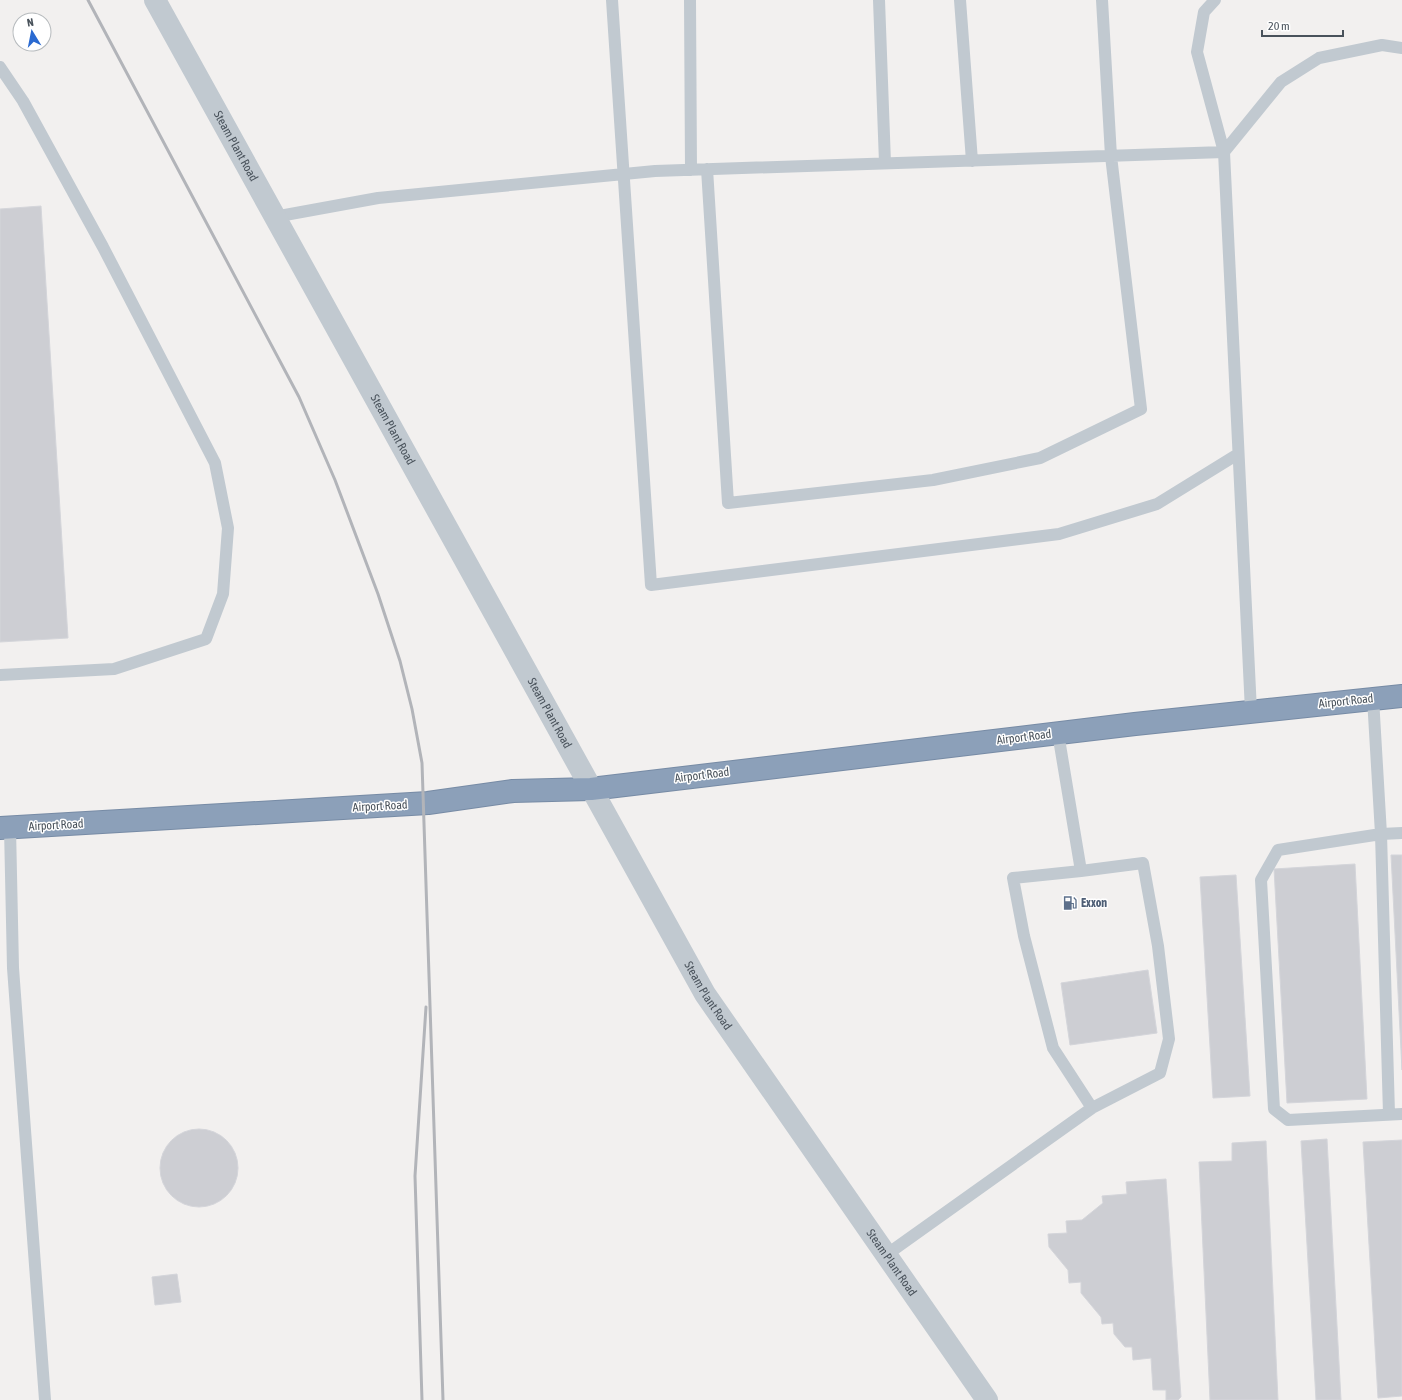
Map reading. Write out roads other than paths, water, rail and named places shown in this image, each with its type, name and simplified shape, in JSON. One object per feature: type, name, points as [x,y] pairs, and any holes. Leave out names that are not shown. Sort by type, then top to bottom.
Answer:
[{"type":"highway","name":"Airport Road","points":[[5,828],[428,803],[514,791],[591,789],[1058,733],[1251,711],[1402,696]]},
{"type":"street","name":"Steam Plant Road","points":[[155,0],[705,994],[988,1400]]},
{"type":"lane","points":[[612,0],[651,585],[1059,534],[1157,504],[1238,454]]},
{"type":"lane","points":[[690,0],[691,170]]},
{"type":"lane","points":[[878,0],[885,163]]},
{"type":"lane","points":[[960,0],[972,161]]},
{"type":"lane","points":[[707,169],[728,503],[933,480],[1040,458],[1141,409],[1111,156],[1102,0]]},
{"type":"lane","points":[[1215,0],[1204,12],[1197,52],[1224,152],[1251,711]]},
{"type":"lane","points":[[274,217],[378,198],[623,174],[707,169],[1224,152],[1281,82],[1319,58],[1382,45],[1402,48]]},
{"type":"lane","points":[[0,68],[23,101],[99,240],[215,463],[228,528],[223,594],[206,639],[114,669],[0,675]]},
{"type":"lane","points":[[1373,698],[1381,834],[1390,1114]]},
{"type":"lane","points":[[1058,733],[1080,871]]},
{"type":"lane","points":[[5,828],[13,968],[45,1400]]},
{"type":"lane","points":[[1402,833],[1381,834],[1278,850],[1261,880],[1274,1108],[1288,1120],[1402,1114]]},
{"type":"lane","points":[[886,1255],[1092,1108],[1160,1073],[1169,1039],[1158,946],[1143,863],[1013,878],[1024,936],[1053,1048],[1092,1108]]},
{"type":"railway","points":[[88,0],[299,397],[335,480],[378,594],[400,661],[412,709],[422,763],[443,1400]]},
{"type":"railway","points":[[422,1400],[415,1176],[426,1007]]},
{"type":"place","name":"Exxon","points":[[1070,903]]}]
